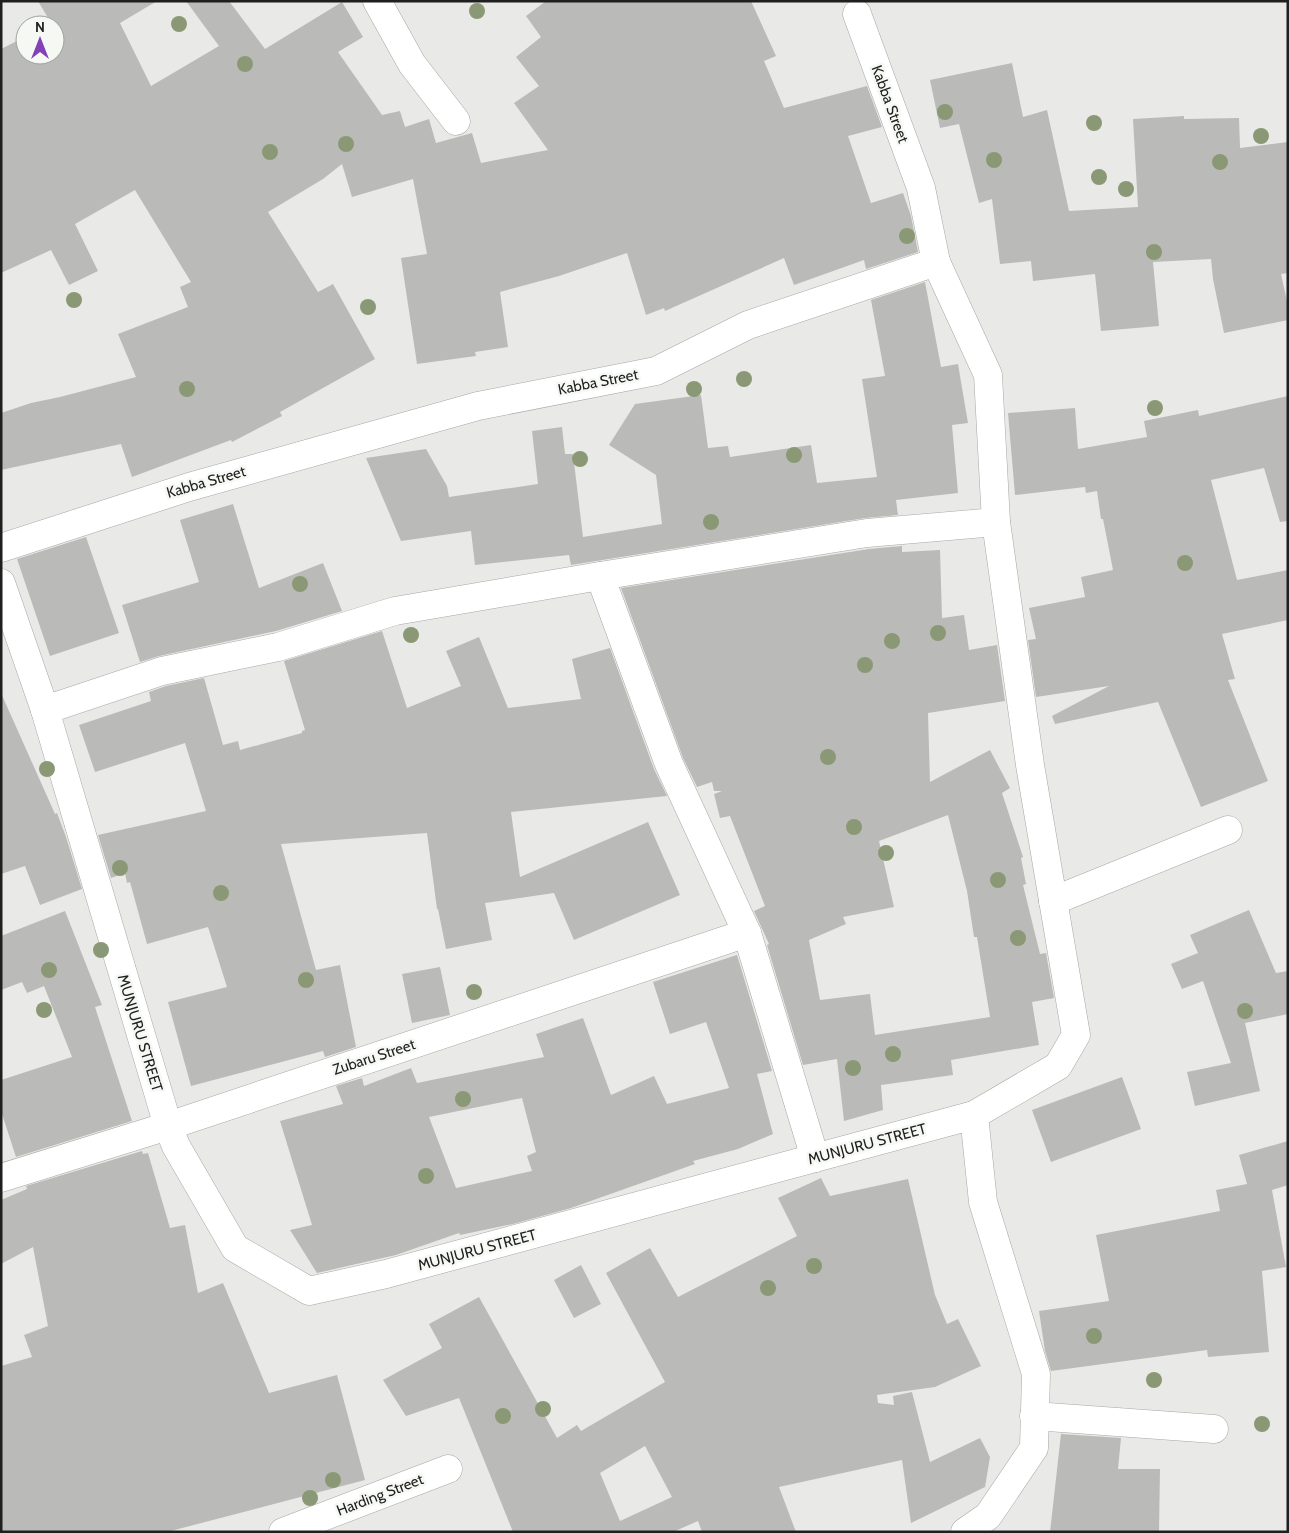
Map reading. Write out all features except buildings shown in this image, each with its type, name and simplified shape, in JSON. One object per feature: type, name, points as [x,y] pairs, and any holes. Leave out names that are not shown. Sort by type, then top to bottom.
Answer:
[{"type":"street","points":[[377,1],[412,64],[456,121]]},
{"type":"street","name":"Kabba Street","points":[[1,548],[189,487],[478,406],[656,371],[748,325],[936,262],[921,188],[857,6]]},
{"type":"street","name":"MUNJURU STREET","points":[[2,585],[45,710],[168,1126],[176,1146],[235,1248],[309,1291],[386,1274],[974,1115],[1058,1066],[1076,1035],[1030,765],[996,522],[988,375],[936,262]]},
{"type":"street","points":[[45,710],[162,671],[278,647],[395,611],[867,533],[996,522]]},
{"type":"street","points":[[600,576],[669,764],[747,933],[815,1158]]},
{"type":"street","points":[[1053,901],[1228,830]]},
{"type":"street","name":"Zubaru Street","points":[[1,1178],[168,1126],[747,933]]},
{"type":"street","points":[[965,1532],[988,1516],[1034,1448],[1036,1374],[983,1202],[974,1115]]},
{"type":"street","points":[[1034,1416],[1214,1428]]},
{"type":"street","name":"Harding Street","points":[[283,1532],[448,1469]]}]
